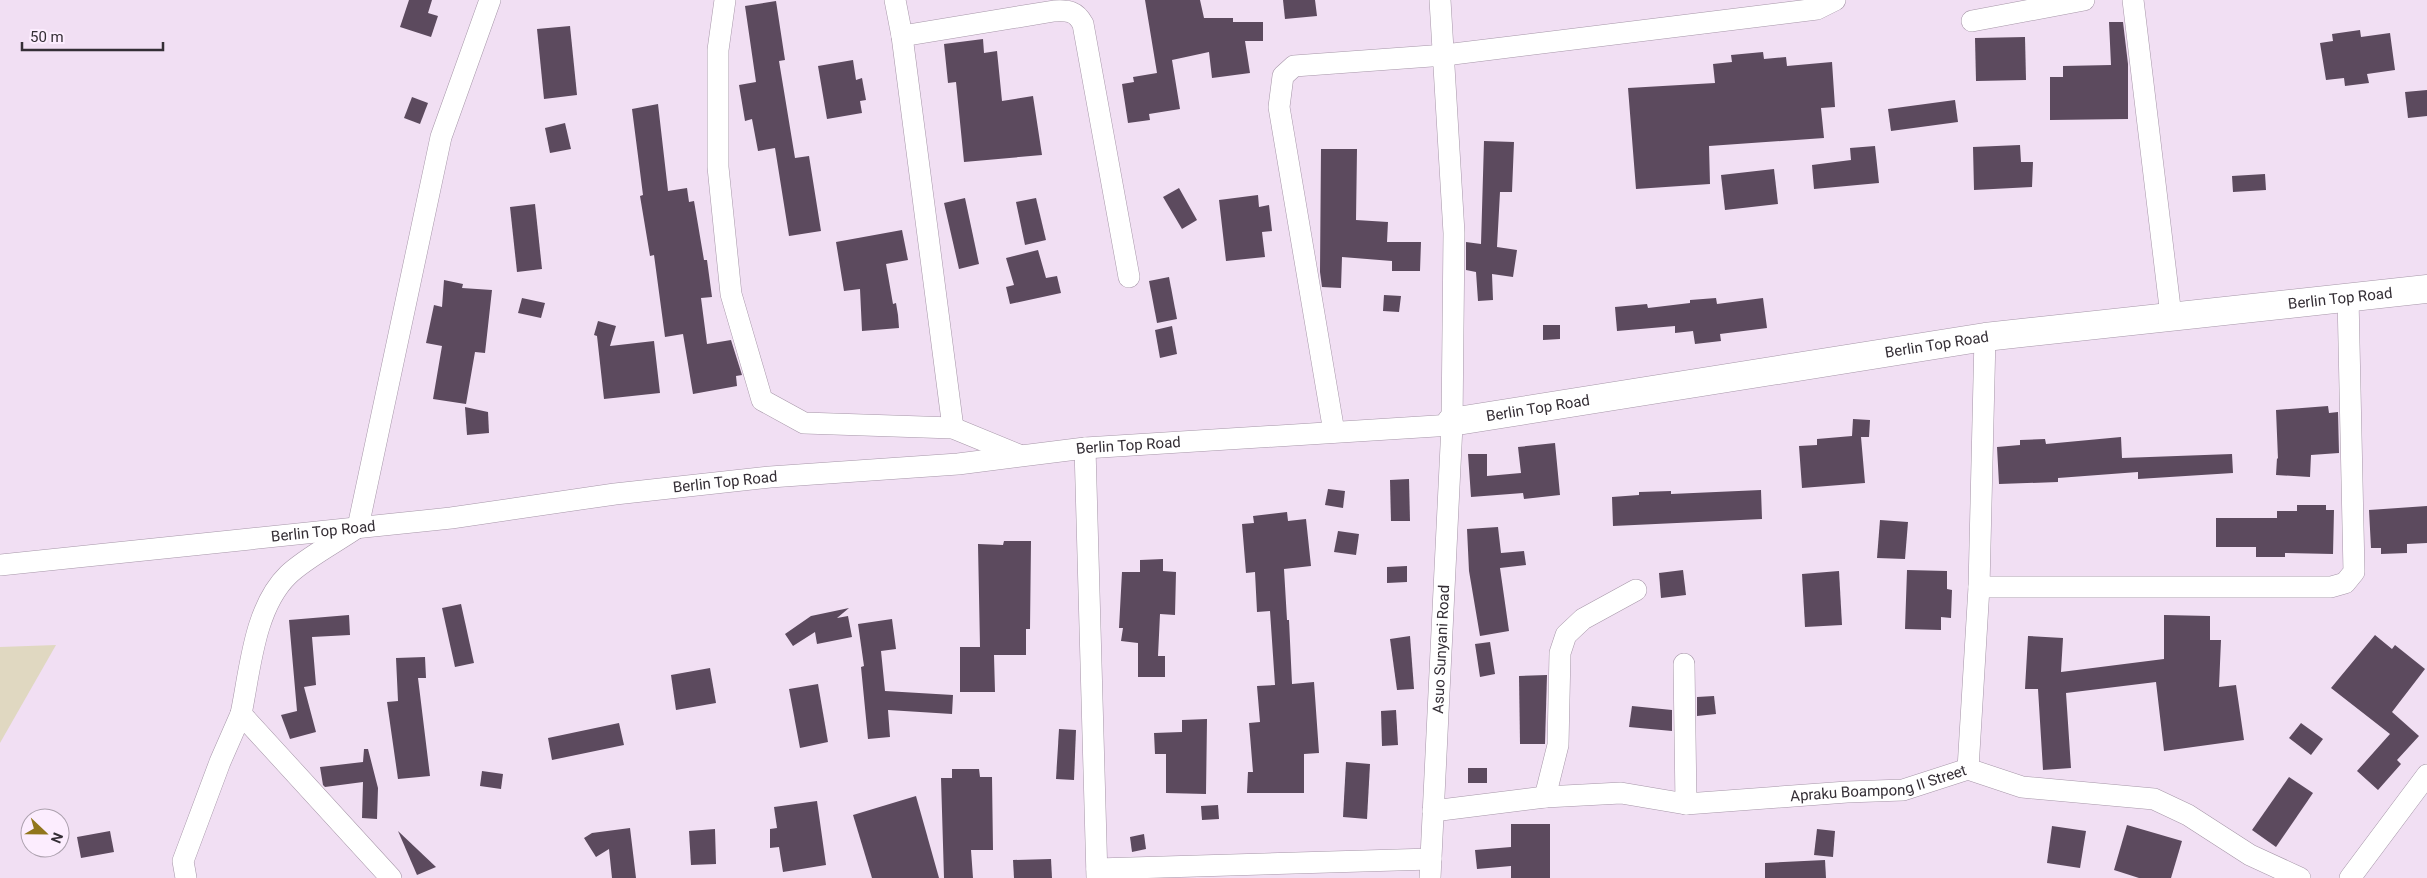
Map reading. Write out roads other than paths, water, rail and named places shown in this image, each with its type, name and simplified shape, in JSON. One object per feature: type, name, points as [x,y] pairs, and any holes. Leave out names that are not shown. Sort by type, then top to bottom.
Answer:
[{"type":"street","points":[[186,878],[183,861],[220,762],[241,714],[251,658],[269,602],[288,575],[358,528],[441,137],[490,0]]},
{"type":"street","points":[[725,0],[718,50],[718,168],[731,294],[762,400],[804,423],[953,428],[1021,456]]},
{"type":"street","points":[[895,0],[902,36],[953,428]]},
{"type":"street","name":"Asuo Sunyani Road","points":[[1431,868],[1452,424],[1454,232],[1445,55],[1440,0]]},
{"type":"street","points":[[1334,432],[1279,107],[1283,76],[1294,66],[1445,55],[1817,9],[1835,0]]},
{"type":"street","points":[[1972,21],[2084,0]]},
{"type":"street","points":[[2133,0],[2171,316]]},
{"type":"street","points":[[902,36],[1054,11],[1068,10],[1079,16],[1085,34],[1129,277]]},
{"type":"street","name":"Berlin Top Road","points":[[0,566],[450,518],[615,494],[770,477],[958,464],[1085,448],[1452,424],[1985,337],[2427,289]]},
{"type":"street","points":[[1979,587],[2331,587],[2345,583],[2354,572],[2348,297]]},
{"type":"street","points":[[1968,769],[1979,587],[1985,337]]},
{"type":"street","points":[[1085,448],[1097,873],[1431,868]]},
{"type":"street","points":[[1544,797],[1558,745],[1560,653],[1566,635],[1583,619],[1636,590]]},
{"type":"street","points":[[1684,664],[1686,804]]},
{"type":"street","points":[[241,714],[390,878]]},
{"type":"street","name":"Apraku Boampong II Street","points":[[1433,811],[1544,797],[1621,794],[1686,804],[1847,792],[1902,790],[1968,769],[2022,787],[2154,799],[2188,815],[2250,854],[2300,878]]},
{"type":"street","points":[[2350,878],[2427,775]]}]
